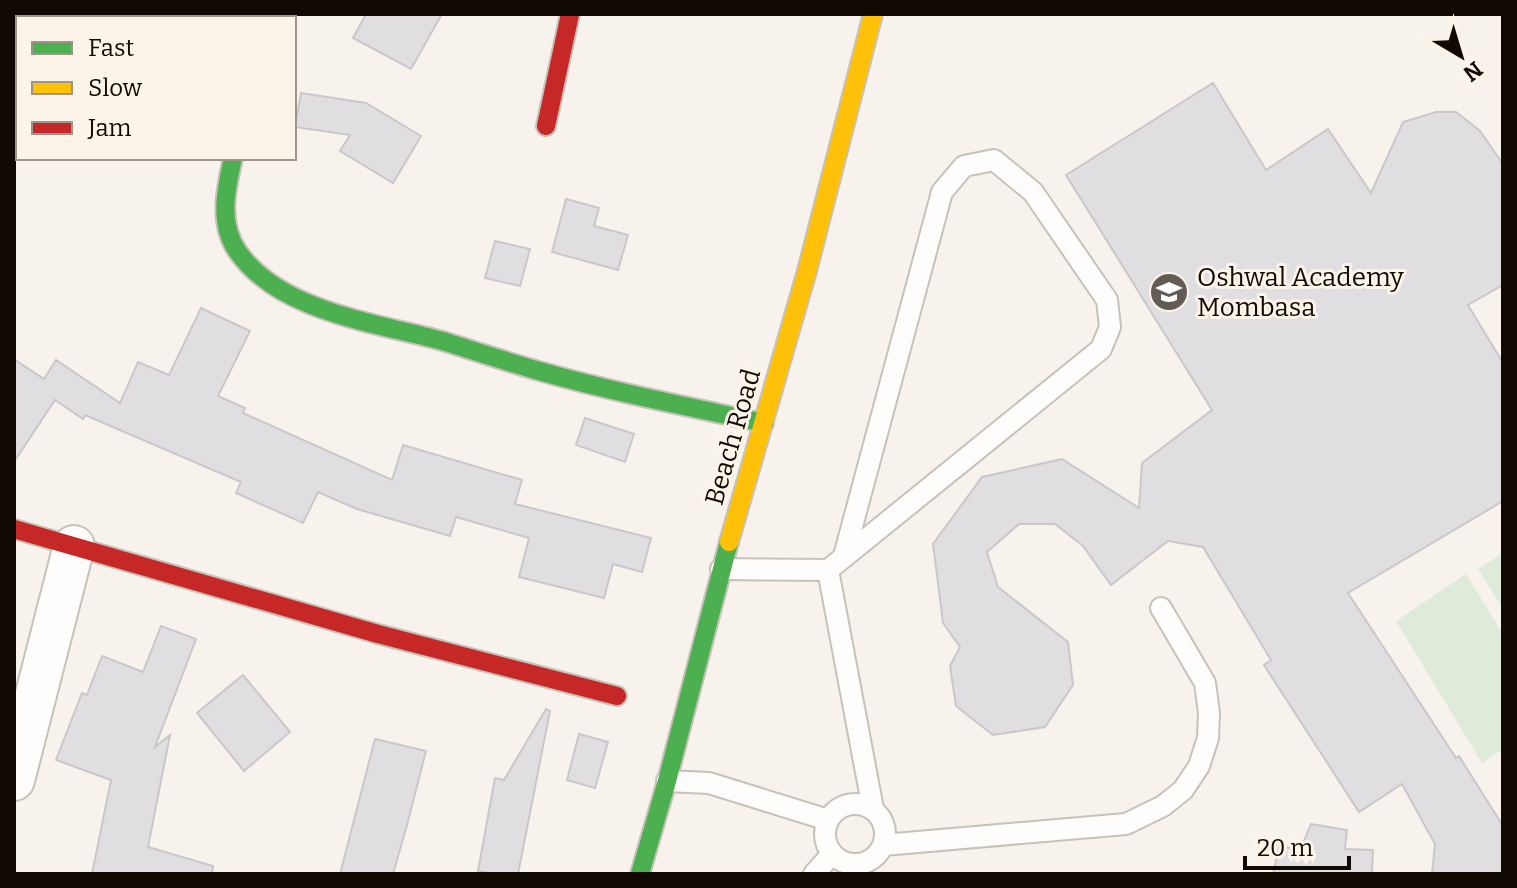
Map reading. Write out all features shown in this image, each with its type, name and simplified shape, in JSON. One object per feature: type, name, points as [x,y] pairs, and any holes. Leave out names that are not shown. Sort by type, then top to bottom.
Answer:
[{"type":"street","points":[[546,126],[570,14]]},
{"type":"street","name":"Beach Road","points":[[640,874],[721,569],[835,167],[873,14]]},
{"type":"street","points":[[233,160],[224,197],[230,237],[243,260],[290,296],[361,320],[539,371],[764,423]]},
{"type":"street","points":[[14,529],[378,634],[617,696]]},
{"type":"street","points":[[14,780],[74,546]]},
{"type":"lane","points":[[721,569],[828,570],[1101,349],[1110,327],[1107,300],[1033,192],[994,160],[964,166],[942,192],[844,556]]},
{"type":"lane","points":[[828,570],[873,809]]},
{"type":"lane","points":[[883,845],[1126,824],[1163,806],[1183,790],[1199,766],[1208,738],[1209,713],[1205,683],[1161,608]]},
{"type":"lane","points":[[667,781],[709,783],[828,820]]},
{"type":"lane","points":[[853,804],[873,809],[884,825],[883,845],[877,854],[859,864],[840,860],[832,854],[825,838],[828,820],[843,806],[853,804]]},
{"type":"lane","points":[[814,874],[832,854]]},
{"type":"green space","points":[[1503,553],[1503,609],[1478,569]]},
{"type":"green space","points":[[1466,574],[1503,634],[1503,749],[1482,763],[1396,621]]},
{"type":"building","points":[[366,14],[442,14],[411,69],[353,38]]},
{"type":"building","points":[[1213,83],[1266,170],[1328,129],[1371,193],[1403,122],[1436,112],[1456,112],[1480,131],[1503,164],[1503,285],[1468,305],[1503,363],[1503,501],[1348,593],[1503,826],[1503,874],[1432,874],[1435,844],[1402,784],[1359,812],[1264,665],[1271,660],[1203,547],[1168,541],[1111,585],[1083,546],[1055,524],[1019,524],[987,552],[998,587],[1068,642],[1073,685],[1045,727],[993,735],[956,706],[950,666],[960,647],[943,623],[933,544],[982,477],[1062,459],[1139,508],[1142,463],[1212,410],[1066,175]]},
{"type":"building","points":[[301,93],[366,103],[421,136],[393,183],[340,151],[350,135],[296,127]]},
{"type":"building","points":[[566,199],[599,208],[594,226],[628,235],[618,270],[552,252]]},
{"type":"building","points":[[495,241],[530,249],[520,286],[485,278]]},
{"type":"building","points":[[201,308],[250,331],[218,396],[245,408],[243,413],[392,480],[403,445],[522,480],[515,504],[651,538],[642,572],[613,564],[604,598],[519,577],[529,538],[456,517],[450,536],[357,509],[318,492],[303,523],[236,493],[241,482],[85,415],[83,419],[55,400],[14,462],[14,359],[44,379],[56,360],[120,403],[138,362],[169,375]]},
{"type":"building","points":[[585,418],[634,434],[625,462],[576,445]]},
{"type":"building","points":[[161,626],[196,639],[155,747],[170,735],[148,847],[213,866],[212,874],[92,874],[111,780],[56,760],[82,693],[87,695],[102,656],[143,672]]},
{"type":"building","points":[[243,675],[290,732],[244,771],[197,713]]},
{"type":"building","points":[[546,709],[550,711],[518,874],[478,871],[495,778],[504,780]]},
{"type":"building","points":[[579,734],[608,742],[595,788],[567,780]]},
{"type":"building","points":[[375,739],[426,751],[407,825],[393,874],[340,874]]},
{"type":"building","points":[[1311,824],[1347,830],[1345,849],[1373,850],[1372,874],[1273,874],[1279,847],[1301,848]]},
{"type":"traffic: fast","points":[[233,160],[225,206],[232,241],[257,273],[305,302],[333,313],[446,342],[567,379],[764,423]]},
{"type":"traffic: fast","points":[[640,874],[729,542]]},
{"type":"traffic: slow","points":[[729,542],[807,271],[873,14]]},
{"type":"traffic: jam","points":[[546,126],[570,14]]},
{"type":"traffic: jam","points":[[14,529],[378,634],[617,696]]},
{"type":"place","name":"Oshwal Academy Mombasa","points":[[1169,292]]}]
